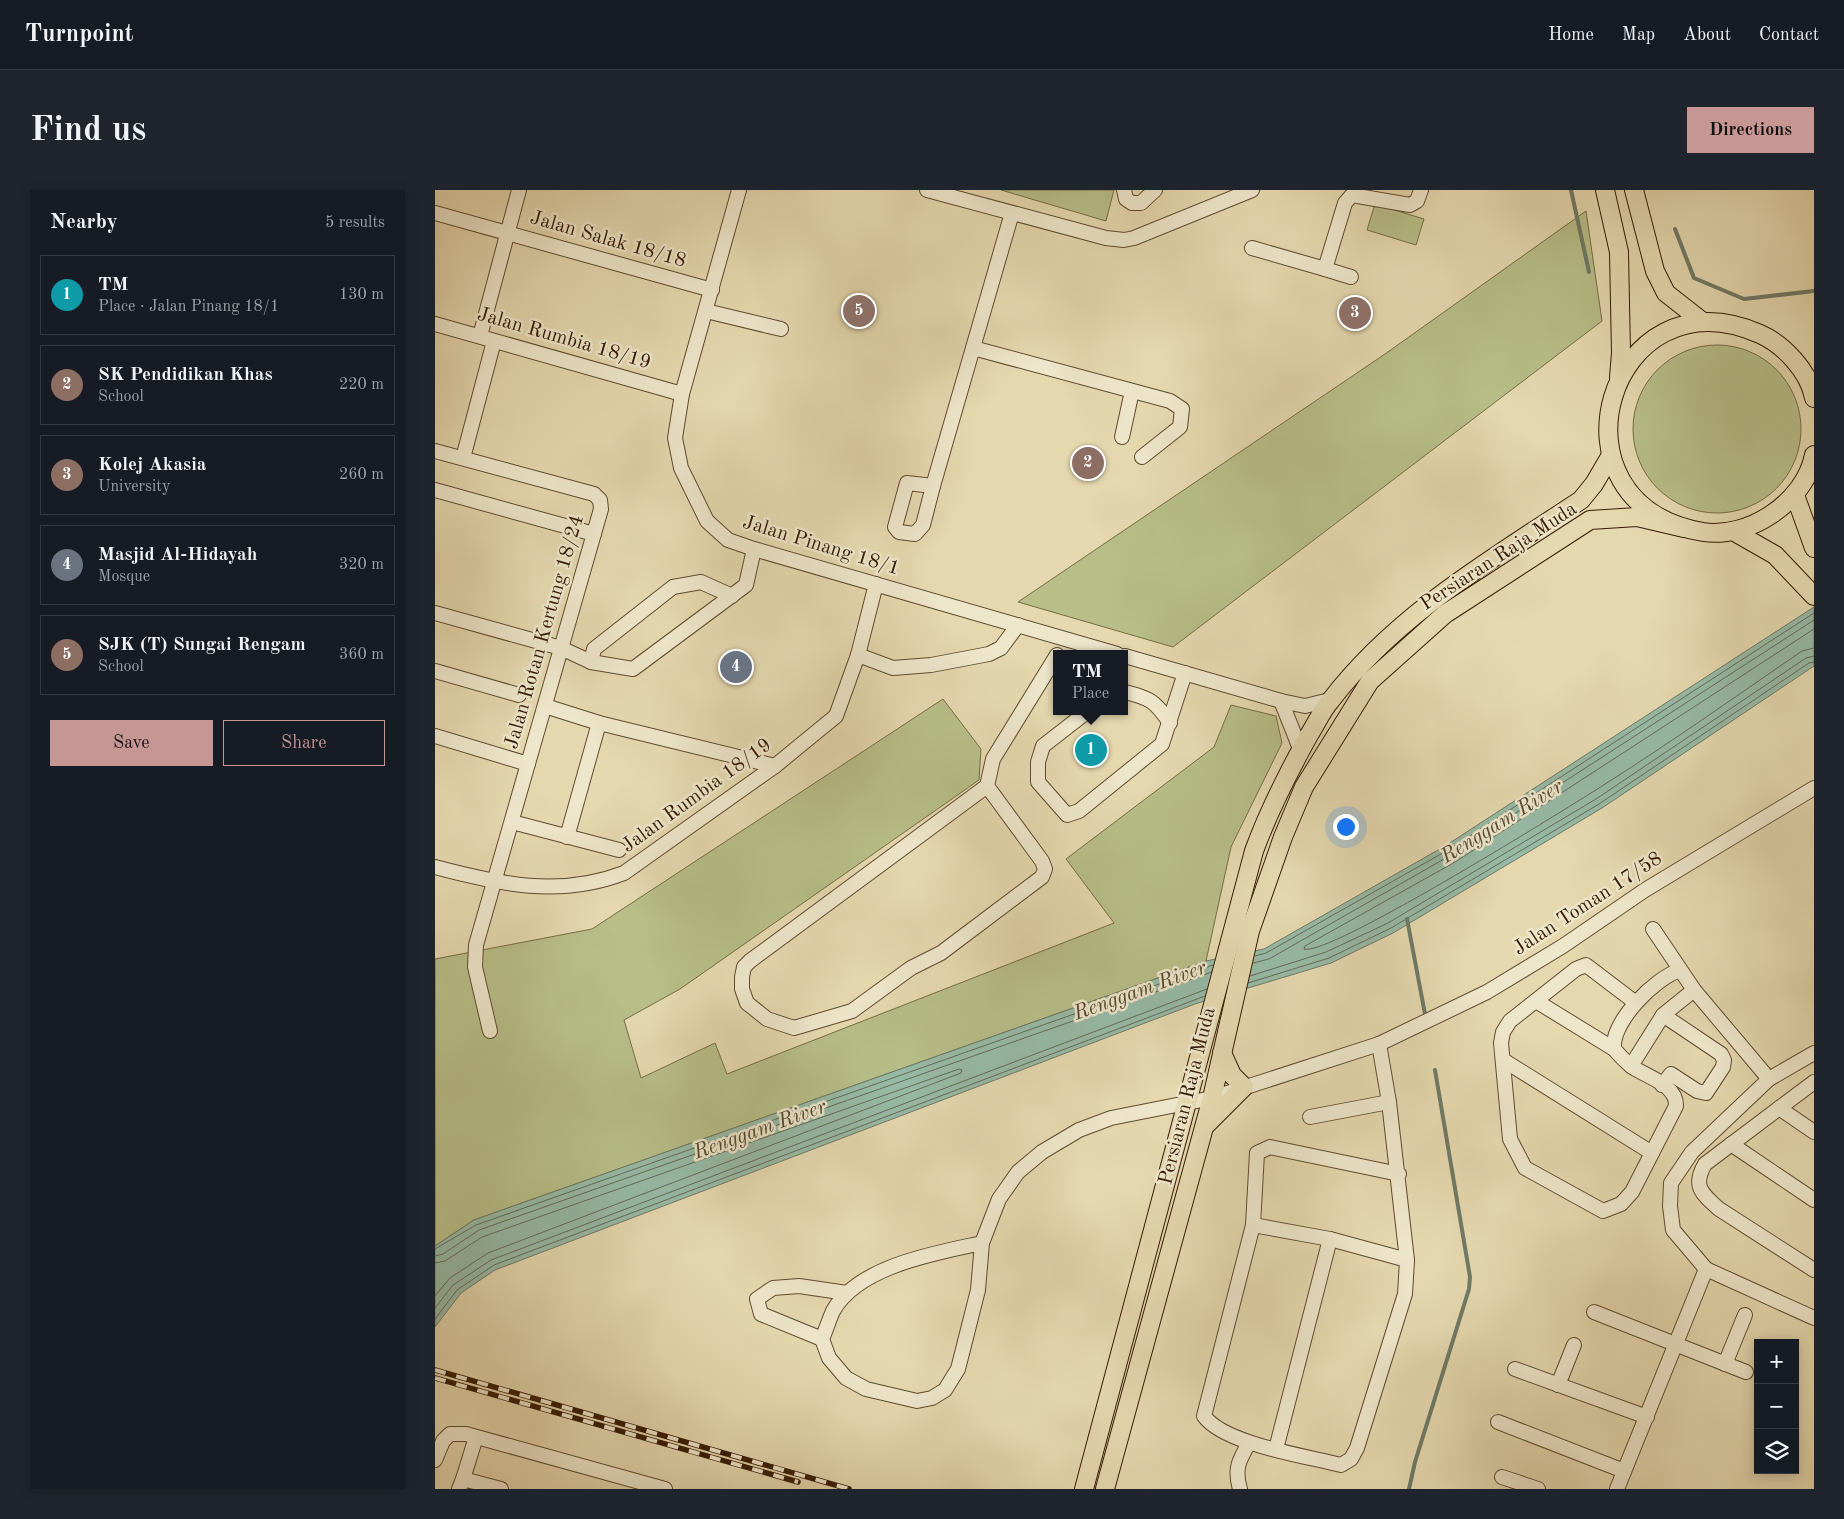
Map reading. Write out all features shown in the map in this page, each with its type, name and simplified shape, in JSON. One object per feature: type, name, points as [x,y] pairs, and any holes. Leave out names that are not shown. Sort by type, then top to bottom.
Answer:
[{"type":"main road","points":[[1605,190],[1619,252],[1621,352],[1619,377],[1610,402],[1607,428],[1611,455],[1621,480],[1638,501],[1659,518],[1684,528],[1708,532],[1733,531],[1767,518],[1795,495],[1812,464],[1814,455]]},
{"type":"main road","points":[[1634,190],[1658,279],[1666,293],[1703,322]]},
{"type":"main road","points":[[1619,377],[1640,350],[1669,330],[1703,322],[1739,325],[1771,339],[1797,363],[1814,398]]},
{"type":"main road","name":"Persiaran Raja Muda","points":[[1084,1489],[1185,1102],[1254,851],[1268,814],[1330,700],[1367,658],[1424,605],[1581,500],[1595,484],[1611,455]]},
{"type":"main road","points":[[1795,495],[1814,548]]},
{"type":"main road","name":"Persiaran Raja Muda","points":[[1105,1489],[1212,1098],[1251,931],[1283,837],[1304,788],[1370,681],[1445,614],[1590,520],[1637,517],[1684,528]]},
{"type":"main road","points":[[1733,531],[1775,555],[1814,596]]},
{"type":"main road","points":[[1204,1127],[1244,1087],[1232,1076],[1222,1053]]},
{"type":"street","points":[[480,336],[519,190]]},
{"type":"street","name":"Jalan Pinang 18/1","points":[[739,190],[682,394],[675,438],[681,468],[707,521],[728,540],[754,549],[1104,650]]},
{"type":"street","points":[[927,190],[1106,238],[1124,240],[1134,238],[1252,190]]},
{"type":"street","points":[[1124,190],[1126,199],[1141,203],[1155,190]]},
{"type":"street","points":[[1325,269],[1345,203],[1352,195],[1410,205],[1417,201],[1421,190]]},
{"type":"street","name":"Jalan Salak 18/18","points":[[435,213],[712,290]]},
{"type":"street","points":[[933,486],[1012,213]]},
{"type":"street","points":[[1252,248],[1351,277]]},
{"type":"street","points":[[706,311],[781,330]]},
{"type":"street","name":"Jalan Rumbia 18/19","points":[[435,324],[682,394]]},
{"type":"street","points":[[463,458],[494,341]]},
{"type":"street","points":[[973,348],[1170,400],[1182,410],[1180,427],[1142,457]]},
{"type":"street","points":[[1122,437],[1132,391]]},
{"type":"street","name":"Jalan Rotan Kertung 18/24","points":[[435,451],[594,494],[599,500],[601,509],[476,945],[475,967],[490,1031]]},
{"type":"street","points":[[435,490],[594,534]]},
{"type":"street","points":[[435,613],[561,648],[591,662],[633,669],[746,584],[754,549]]},
{"type":"street","points":[[591,662],[594,649],[673,586],[701,582],[732,596]]},
{"type":"street","name":"Jalan Rumbia 18/19","points":[[435,867],[494,883],[551,888],[601,880],[624,873],[775,766],[836,716],[857,655],[876,584]]},
{"type":"street","points":[[857,655],[893,668],[931,665],[989,654],[1001,648],[1018,625]]},
{"type":"street","points":[[1060,650],[1067,639]]},
{"type":"street","points":[[1128,657],[1281,701],[1305,706],[1330,700]]},
{"type":"street","points":[[987,786],[1042,861],[1045,869],[1042,877],[941,953],[911,968],[853,1011],[794,1028],[767,1019],[747,1003],[742,989],[742,977],[744,968],[750,961],[987,786],[993,758],[1053,662]]},
{"type":"street","points":[[435,672],[519,695]]},
{"type":"street","points":[[1083,715],[1043,746],[1038,762],[1038,782],[1067,815],[1079,811],[1157,748],[1165,738],[1185,673]]},
{"type":"street","points":[[1128,693],[1151,699],[1158,704],[1170,722]]},
{"type":"street","points":[[1281,701],[1301,751]]},
{"type":"street","points":[[545,706],[599,722],[775,766]]},
{"type":"street","points":[[567,837],[599,722]]},
{"type":"street","points":[[435,736],[528,764]]},
{"type":"street","name":"Jalan Toman 17/58","points":[[822,1339],[829,1358],[846,1378],[866,1389],[917,1401],[932,1398],[945,1390],[958,1369],[978,1290],[982,1243],[999,1199],[1018,1172],[1041,1152],[1079,1130],[1111,1118],[1212,1098],[1379,1044],[1487,992],[1563,946],[1645,890],[1814,788]]},
{"type":"street","points":[[511,822],[619,850]]},
{"type":"street","points":[[1653,930],[1694,990],[1769,1078]]},
{"type":"street","points":[[1536,1001],[1614,1050],[1631,1066],[1671,1090],[1677,1099],[1676,1106],[1632,1192],[1621,1204],[1603,1211],[1525,1168],[1510,1139],[1503,1060],[1503,1032],[1510,1021],[1576,970],[1586,965],[1636,1003]]},
{"type":"street","points":[[1614,1050],[1613,1040],[1616,1032],[1636,1003],[1657,983],[1680,970]]},
{"type":"street","points":[[1631,1066],[1663,1015],[1694,990]]},
{"type":"street","points":[[1662,1084],[1671,1074],[1697,1091],[1706,1093],[1723,1067],[1725,1060],[1721,1054],[1663,1015]]},
{"type":"street","points":[[1379,1044],[1399,1174],[1407,1260],[1405,1294],[1357,1448],[1351,1459],[1341,1465],[1249,1443],[1217,1429],[1204,1416],[1253,1225],[1257,1153],[1270,1147],[1399,1174]]},
{"type":"street","points":[[1814,1053],[1769,1078],[1692,1152],[1671,1183],[1670,1206],[1673,1230],[1706,1269],[1814,1318]]},
{"type":"street","points":[[1503,1060],[1652,1153]]},
{"type":"street","points":[[1814,1082],[1705,1164],[1698,1175],[1699,1186],[1704,1197],[1719,1209],[1814,1270]]},
{"type":"street","points":[[1310,1117],[1389,1102]]},
{"type":"street","points":[[1779,1108],[1814,1132]]},
{"type":"street","points":[[1731,1144],[1814,1200]]},
{"type":"street","points":[[1253,1225],[1331,1239],[1407,1260]]},
{"type":"street","points":[[1276,1448],[1331,1239]]},
{"type":"street","points":[[847,1293],[799,1286],[773,1288],[757,1299],[761,1314],[822,1339],[834,1310],[847,1293],[889,1266],[930,1254],[982,1243]]},
{"type":"street","points":[[1617,1489],[1706,1269]]},
{"type":"street","points":[[1594,1312],[1746,1372]]},
{"type":"street","points":[[1725,1364],[1745,1315]]},
{"type":"street","points":[[1558,1385],[1574,1345]]},
{"type":"street","points":[[1515,1369],[1647,1417]]},
{"type":"street","points":[[1498,1422],[1624,1471]]},
{"type":"street","points":[[435,1460],[443,1441],[450,1434],[476,1437],[665,1489]]},
{"type":"street","points":[[476,1437],[461,1484],[501,1489]]},
{"type":"street","points":[[1240,1489],[1235,1475],[1240,1459],[1249,1443]]},
{"type":"street","points":[[1502,1477],[1538,1489]]},
{"type":"green space","points":[[1001,190],[1114,190],[1106,221]]},
{"type":"green space","points":[[1375,204],[1424,219],[1416,245],[1367,230]]},
{"type":"green space","points":[[1586,211],[1602,321],[1173,647],[1018,602],[1385,354]]},
{"type":"green space","points":[[1709,345],[1725,345],[1757,355],[1782,376],[1795,397],[1801,429],[1795,461],[1787,476],[1770,494],[1749,507],[1725,513],[1709,513],[1685,507],[1670,499],[1647,476],[1639,461],[1633,437],[1633,421],[1639,397],[1647,382],[1670,359],[1685,351]]},
{"type":"green space","points":[[943,699],[981,749],[979,780],[680,989],[624,1020],[641,1078],[715,1043],[727,1074],[1114,923],[1066,859],[1214,747],[1231,705],[1276,716],[1282,743],[1231,847],[1206,961],[474,1220],[435,1246],[435,959],[592,929]]},
{"type":"water","name":"Renggam River","points":[[1814,607],[1814,666],[1602,808],[1393,933],[1331,963],[1195,1004],[495,1270],[461,1293],[435,1327],[435,1246],[474,1220],[1206,961],[1264,949],[1445,846]]},
{"type":"waterway","points":[[1571,190],[1589,272]]},
{"type":"waterway","points":[[1675,229],[1694,278],[1744,299],[1814,291]]},
{"type":"waterway","points":[[1407,919],[1425,1014]]},
{"type":"waterway","points":[[1409,1489],[1415,1462],[1469,1289],[1470,1277],[1435,1070]]},
{"type":"railway","points":[[435,1370],[849,1489]]},
{"type":"railway","points":[[435,1378],[798,1482]]},
{"type":"place","name":"SJK (T) Sungai Rengam","points":[[859,311]]},
{"type":"place","name":"Kolej Akasia","points":[[1355,313]]},
{"type":"place","name":"SK Pendidikan Khas","points":[[1088,463]]},
{"type":"place","name":"Masjid Al-Hidayah","points":[[736,667]]},
{"type":"place","name":"TM","points":[[1091,750]]}]
